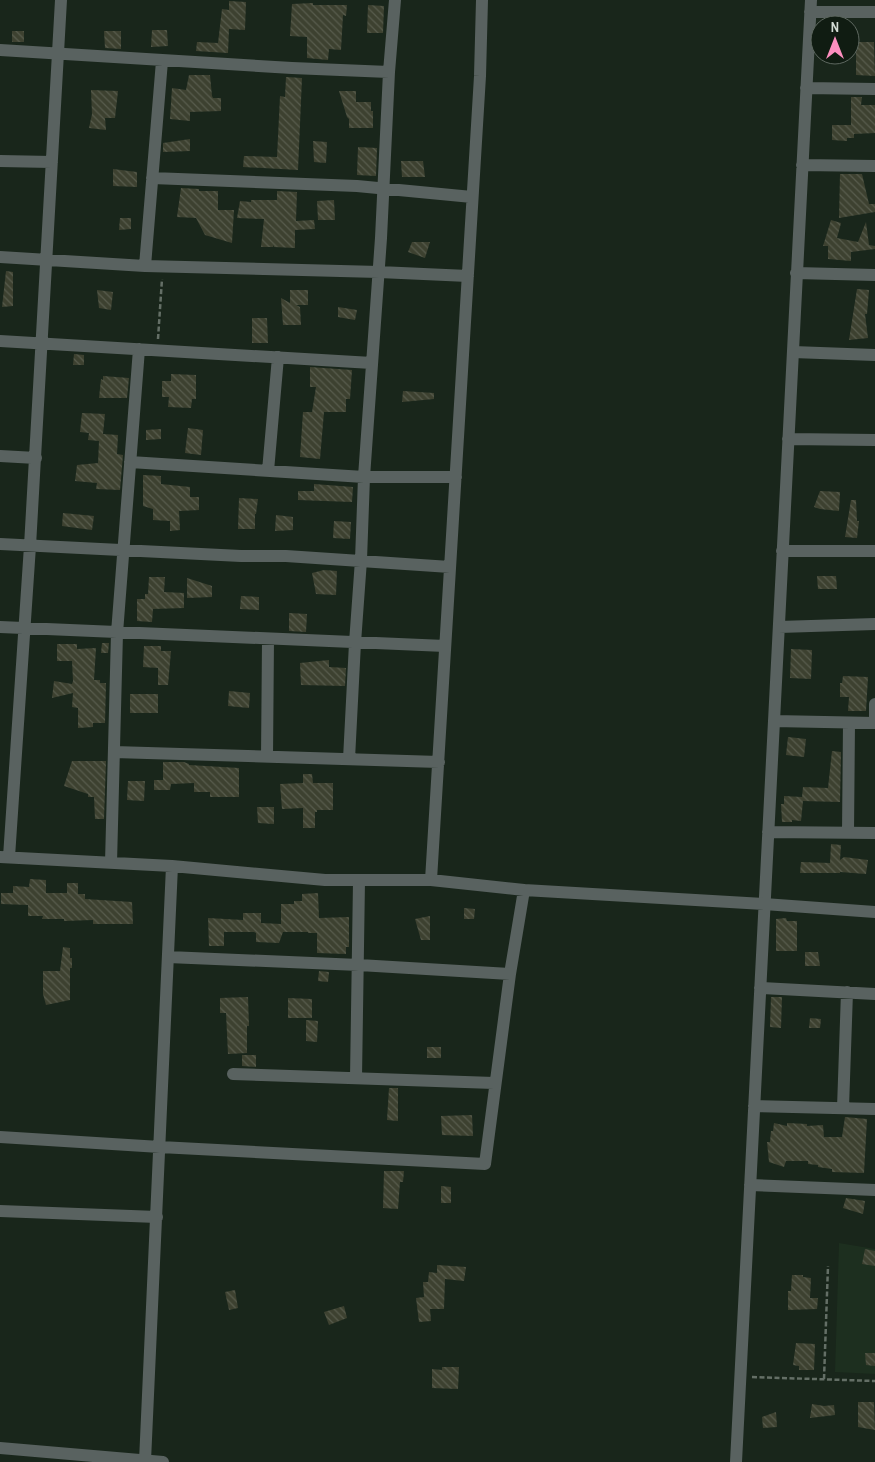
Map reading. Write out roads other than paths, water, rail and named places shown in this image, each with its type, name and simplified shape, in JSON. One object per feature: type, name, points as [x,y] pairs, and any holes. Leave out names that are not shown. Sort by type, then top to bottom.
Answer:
[{"type":"street","points":[[61,0],[36,458],[5,857],[172,866],[325,880],[432,880],[524,890],[875,912]]},
{"type":"street","points":[[349,759],[354,643],[362,560],[364,477],[379,272],[389,72],[395,0]]},
{"type":"street","points":[[432,880],[468,276],[482,0]]},
{"type":"street","points":[[736,1462],[810,6],[875,12]]},
{"type":"street","points":[[0,50],[162,61],[389,72]]},
{"type":"street","points":[[145,266],[162,61]]},
{"type":"street","points":[[806,88],[875,89]]},
{"type":"street","points":[[0,161],[52,162]]},
{"type":"street","points":[[802,166],[875,166]]},
{"type":"street","points":[[152,178],[384,188],[472,197]]},
{"type":"street","points":[[0,257],[163,267],[468,276]]},
{"type":"street","points":[[796,273],[875,274]]},
{"type":"street","points":[[0,341],[42,345],[372,362]]},
{"type":"street","points":[[111,863],[116,633],[139,349]]},
{"type":"street","points":[[792,352],[875,355]]},
{"type":"street","points":[[268,471],[278,357]]},
{"type":"street","points":[[788,439],[875,440]]},
{"type":"street","points":[[0,456],[36,458]]},
{"type":"street","points":[[130,462],[364,477],[456,477]]},
{"type":"street","points":[[0,544],[362,560],[450,567]]},
{"type":"street","points":[[782,550],[875,551]]},
{"type":"street","points":[[778,627],[875,624]]},
{"type":"street","points":[[0,627],[268,640],[446,646]]},
{"type":"street","points":[[267,757],[268,640]]},
{"type":"street","points":[[774,721],[875,722],[875,704]]},
{"type":"street","points":[[848,833],[849,723]]},
{"type":"street","points":[[114,752],[439,762]]},
{"type":"street","points":[[768,832],[875,833]]},
{"type":"street","points":[[145,1461],[172,866]]},
{"type":"street","points":[[356,1078],[359,881]]},
{"type":"street","points":[[0,1137],[484,1164],[494,1083],[524,890]]},
{"type":"street","points":[[168,958],[359,965],[510,974]]},
{"type":"street","points":[[760,988],[875,994]]},
{"type":"street","points":[[843,1108],[847,992]]},
{"type":"street","points":[[233,1074],[494,1083]]},
{"type":"street","points":[[754,1106],[875,1109]]},
{"type":"street","points":[[750,1184],[875,1190]]},
{"type":"street","points":[[0,1211],[157,1217]]},
{"type":"street","points":[[0,1448],[163,1462]]}]
